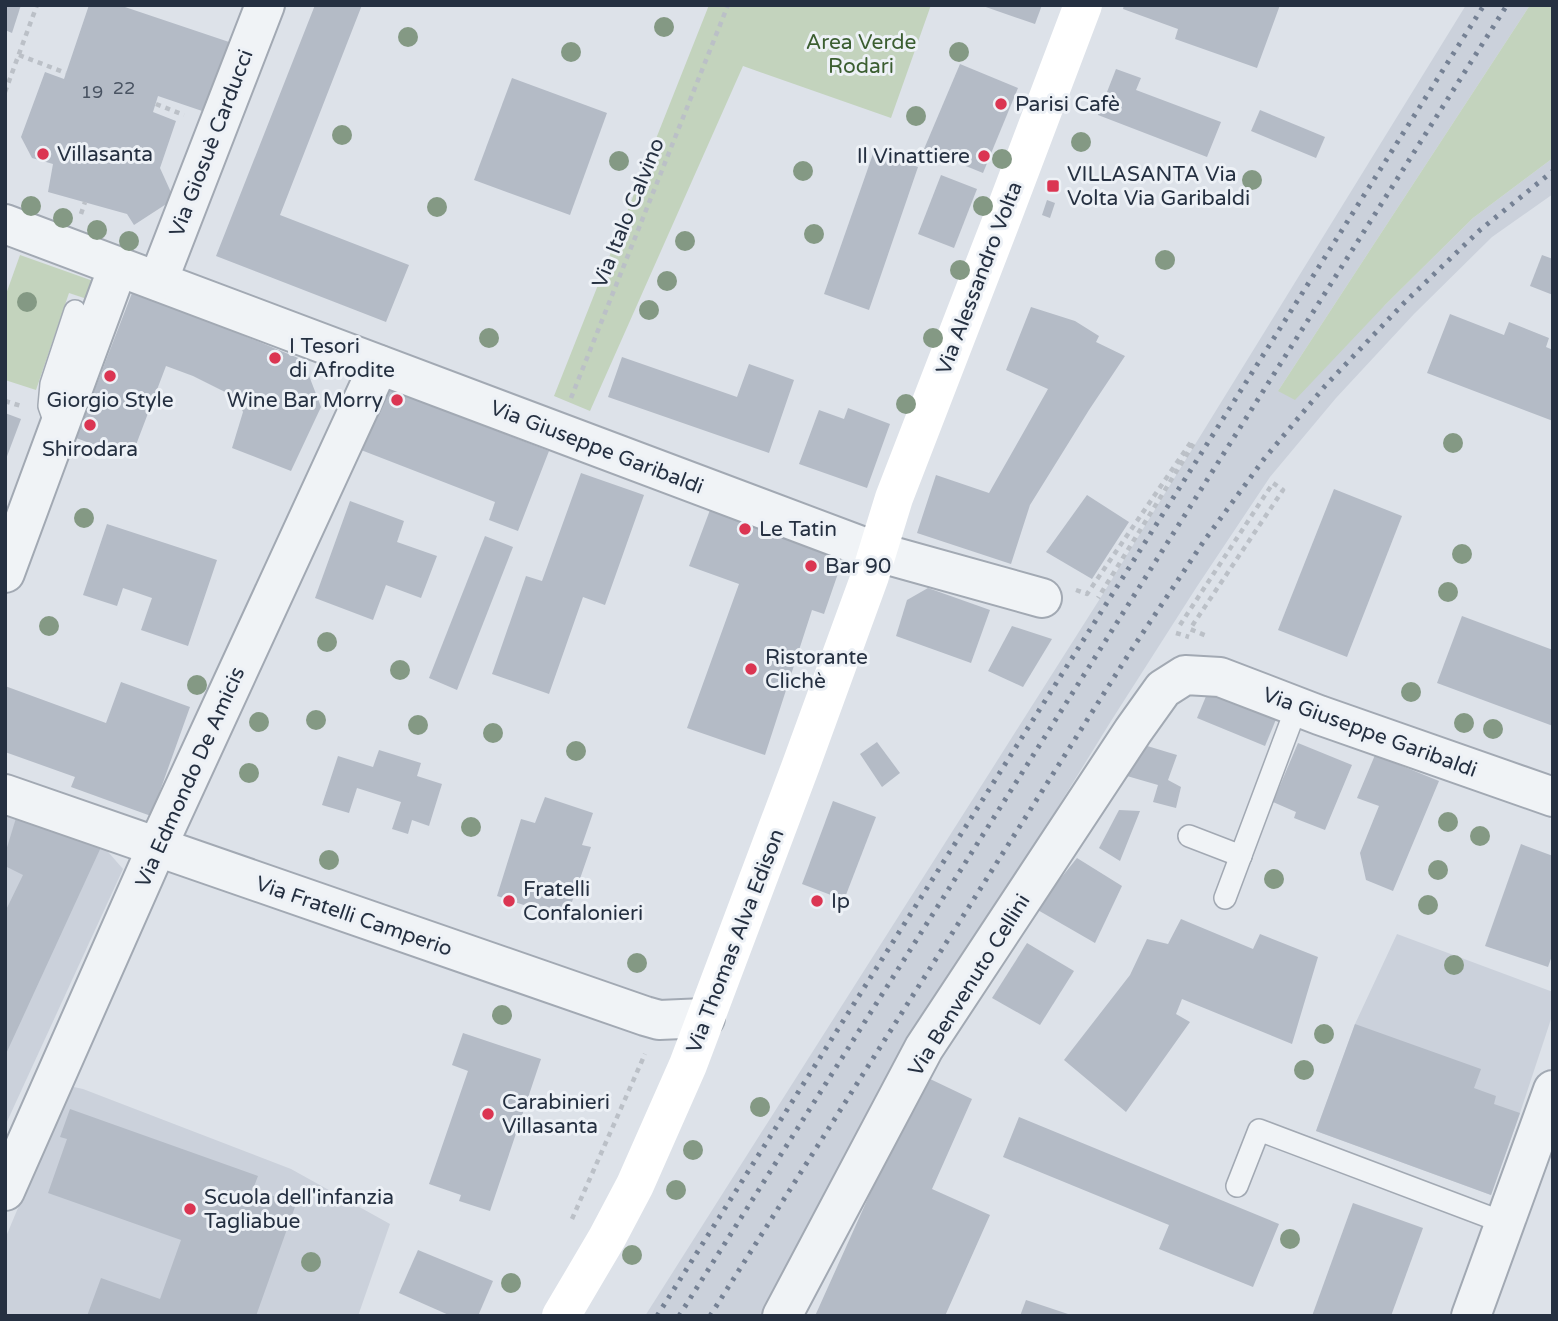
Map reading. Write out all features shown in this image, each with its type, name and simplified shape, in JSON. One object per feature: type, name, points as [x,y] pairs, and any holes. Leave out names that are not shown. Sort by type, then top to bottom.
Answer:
[{"type":"main road","name":"Via Alessandro Volta","points":[[877,552],[894,498],[1083,5]]},
{"type":"main road","name":"Via Thomas Alva Edison","points":[[561,1316],[635,1185],[688,1065],[806,752],[877,552]]},
{"type":"street","name":"Via Giosuè Carducci","points":[[158,281],[265,5]]},
{"type":"street","name":"Via Giuseppe Garibaldi","points":[[5,224],[877,552],[1042,598]]},
{"type":"street","points":[[5,573],[118,267]]},
{"type":"street","name":"Via Edmondo De Amicis","points":[[5,1191],[157,847],[379,365]]},
{"type":"street","name":"Via Giuseppe Garibaldi","points":[[1203,676],[1297,706],[1553,797]]},
{"type":"street","name":"Via Benvenuto Cellini","points":[[782,1316],[925,1048],[1149,707],[1163,689],[1203,676]]},
{"type":"street","name":"Via Fratelli Camperio","points":[[5,794],[659,1020],[705,1018]]},
{"type":"street","points":[[1471,1316],[1553,1090]]},
{"type":"lane","points":[[58,432],[49,406],[51,384],[75,311]]},
{"type":"lane","points":[[1225,898],[1297,706]]},
{"type":"lane","points":[[1189,836],[1241,856]]},
{"type":"lane","points":[[1237,1186],[1259,1130],[1505,1223]]},
{"type":"path","points":[[5,92],[37,5]]},
{"type":"path","name":"Via Italo Calvino","points":[[557,432],[728,5]]},
{"type":"path","points":[[19,55],[66,73]]},
{"type":"path","points":[[1042,598],[1045,580],[1087,594],[1191,442],[1194,443],[1098,598]]},
{"type":"path","points":[[1180,625],[1273,483],[1283,490],[1189,629],[1215,639],[1203,676]]},
{"type":"shaded area","points":[[1466,5],[1530,5],[1278,391],[1385,305],[1473,218],[1553,158],[1553,194],[1492,237],[1414,314],[1336,398],[1270,477],[1111,721],[913,1042],[766,1316],[645,1316],[1101,597]]},
{"type":"shaded area","points":[[5,814],[102,845],[123,869],[5,1126]]},
{"type":"shaded area","points":[[1397,934],[1553,992],[1553,1013],[1491,1195],[1316,1131],[1355,1024]]},
{"type":"shaded area","name":"Scuola dell'infanzia Tagliabue","points":[[69,1086],[291,1169],[390,1224],[358,1316],[5,1316],[5,1239]]},
{"type":"green space","name":"Area Verde Rodari","points":[[709,5],[931,5],[891,118],[743,66],[590,411],[554,396]]},
{"type":"green space","points":[[1530,5],[1553,5],[1553,158],[1473,218],[1295,400],[1278,391]]},
{"type":"green space","points":[[20,255],[96,282],[90,300],[69,293],[36,390],[5,380],[5,297]]},
{"type":"building","points":[[5,5],[21,5],[12,33],[5,30]]},
{"type":"building","points":[[89,5],[119,5],[235,44],[211,114],[158,96],[153,112],[176,121],[160,168],[174,199],[134,225],[127,214],[48,192],[53,164],[32,158],[21,137],[45,72],[64,79]]},
{"type":"building","points":[[315,5],[362,5],[280,215],[409,265],[386,322],[216,256]]},
{"type":"building","points":[[980,5],[1042,5],[1035,24]]},
{"type":"building","points":[[1124,5],[1280,5],[1257,68],[1175,39],[1178,29],[1123,9]]},
{"type":"building","points":[[960,64],[1018,88],[983,173],[924,149]]},
{"type":"building","points":[[1116,69],[1141,78],[1136,90],[1221,122],[1207,157],[1098,115]]},
{"type":"building","points":[[512,78],[607,113],[570,215],[474,180]]},
{"type":"building","points":[[1260,110],[1325,137],[1316,158],[1251,131]]},
{"type":"building","points":[[874,151],[918,167],[869,310],[824,294]]},
{"type":"building","points":[[941,175],[977,189],[954,248],[918,234]]},
{"type":"building","points":[[1047,200],[1055,203],[1050,218],[1042,215]]},
{"type":"building","points":[[1542,255],[1553,259],[1553,295],[1530,286]]},
{"type":"building","points":[[132,293],[303,360],[321,407],[291,471],[232,448],[243,412],[237,398],[166,366],[131,458],[76,438]]},
{"type":"building","points":[[1031,307],[1075,321],[1099,336],[1096,342],[1125,356],[1030,505],[1011,564],[917,533],[936,475],[989,493],[1048,389],[1006,370]]},
{"type":"building","points":[[1450,314],[1504,335],[1509,322],[1549,338],[1546,347],[1553,350],[1553,421],[1427,373]]},
{"type":"building","points":[[622,357],[737,397],[749,364],[794,380],[769,453],[608,397]]},
{"type":"building","points":[[386,388],[549,451],[518,531],[489,520],[495,502],[361,450]]},
{"type":"building","points":[[848,408],[890,424],[867,488],[799,464],[819,410],[844,419]]},
{"type":"building","points":[[5,413],[21,419],[6,459],[5,459]]},
{"type":"building","points":[[581,473],[644,495],[605,605],[583,597],[549,694],[492,674],[526,576],[542,581]]},
{"type":"building","points":[[1334,489],[1402,516],[1347,657],[1278,630]]},
{"type":"building","points":[[1087,495],[1129,522],[1092,579],[1046,552]]},
{"type":"building","points":[[350,501],[404,521],[397,542],[437,556],[421,598],[386,585],[373,620],[315,598]]},
{"type":"building","points":[[710,510],[844,556],[824,614],[812,610],[765,755],[687,728],[739,584],[689,566]]},
{"type":"building","points":[[107,524],[217,560],[188,646],[141,630],[152,598],[123,588],[117,606],[83,595]]},
{"type":"building","points":[[485,536],[513,547],[457,690],[429,678]]},
{"type":"building","points":[[928,588],[990,610],[971,663],[896,636],[907,600]]},
{"type":"building","points":[[1462,616],[1553,650],[1553,726],[1437,683]]},
{"type":"building","points":[[1012,626],[1052,639],[1023,687],[988,671]]},
{"type":"building","points":[[121,682],[190,707],[151,816],[71,787],[75,777],[5,752],[5,686],[106,723]]},
{"type":"building","points":[[1209,689],[1277,717],[1265,746],[1197,718]]},
{"type":"building","points":[[877,742],[900,773],[882,787],[860,754]]},
{"type":"building","points":[[1298,743],[1352,765],[1325,830],[1294,818],[1296,812],[1273,802]]},
{"type":"building","points":[[1144,745],[1177,755],[1168,780],[1181,787],[1176,808],[1153,802],[1158,785],[1127,776]]},
{"type":"building","points":[[379,750],[421,763],[417,776],[442,784],[429,826],[412,820],[408,834],[392,829],[401,802],[357,788],[349,813],[322,805],[338,756],[373,767]]},
{"type":"building","points":[[1375,755],[1439,781],[1393,891],[1366,880],[1360,853],[1379,806],[1357,798]]},
{"type":"building","points":[[545,797],[593,813],[582,845],[591,847],[566,919],[497,896],[521,819],[535,823]]},
{"type":"building","points":[[833,801],[876,817],[844,900],[802,884]]},
{"type":"building","points":[[1119,810],[1140,811],[1120,861],[1099,848]]},
{"type":"building","points":[[16,818],[102,845],[5,1056],[5,912],[23,875],[5,866],[5,854]]},
{"type":"building","points":[[1521,844],[1553,856],[1553,953],[1548,967],[1485,946]]},
{"type":"building","points":[[1077,858],[1122,886],[1095,943],[1036,909]]},
{"type":"building","points":[[1181,919],[1253,949],[1260,934],[1318,957],[1292,1044],[1182,999],[1176,1014],[1190,1022],[1126,1112],[1064,1060],[1130,975],[1147,939],[1168,944]]},
{"type":"building","points":[[1027,943],[1074,971],[1040,1025],[992,998]]},
{"type":"building","points":[[1355,1024],[1481,1069],[1474,1088],[1496,1096],[1494,1104],[1520,1113],[1491,1195],[1316,1131]]},
{"type":"building","name":"Carabinieri Villasanta","points":[[463,1033],[541,1059],[490,1211],[459,1201],[461,1195],[429,1184],[468,1071],[452,1065]]},
{"type":"building","points":[[928,1078],[972,1099],[932,1189],[990,1215],[945,1316],[815,1316],[882,1167]]},
{"type":"building","points":[[70,1109],[258,1176],[253,1189],[296,1204],[256,1316],[87,1316],[101,1278],[160,1299],[181,1240],[48,1193],[67,1139],[60,1137]]},
{"type":"building","points":[[1019,1117],[1279,1224],[1253,1287],[1159,1249],[1169,1225],[1003,1157]]},
{"type":"building","points":[[1353,1203],[1423,1228],[1391,1316],[1312,1316]]},
{"type":"building","points":[[418,1250],[493,1281],[478,1316],[451,1316],[399,1293]]},
{"type":"building","points":[[1026,1300],[1071,1315],[1071,1316],[1020,1316]]},
{"type":"railway","points":[[657,1316],[1484,5]]},
{"type":"railway","points":[[679,1316],[1507,5]]},
{"type":"railway","points":[[710,1316],[1132,649],[1204,541],[1264,459],[1325,386],[1403,304],[1480,230],[1553,171]]},
{"type":"place","name":"Parisi Cafè","points":[[1001,104]]},
{"type":"place","name":"Villasanta","points":[[43,154]]},
{"type":"place","name":"Il Vinattiere","points":[[984,156]]},
{"type":"place","name":"VILLASANTA Via Volta Via Garibaldi","points":[[1053,186]]},
{"type":"place","name":"I Tesori di Afrodite","points":[[275,358]]},
{"type":"place","name":"Giorgio Style","points":[[110,376]]},
{"type":"place","name":"Wine Bar Morry","points":[[397,400]]},
{"type":"place","name":"Shirodara","points":[[90,425]]},
{"type":"place","name":"Le Tatin","points":[[745,529]]},
{"type":"place","name":"Bar 90","points":[[811,566]]},
{"type":"place","name":"Ristorante Clichè","points":[[751,669]]},
{"type":"place","name":"Fratelli Confalonieri","points":[[509,901]]},
{"type":"place","name":"Ip","points":[[817,901]]},
{"type":"place","name":"Carabinieri Villasanta","points":[[488,1114]]},
{"type":"place","name":"Scuola dell'infanzia Tagliabue","points":[[190,1209]]}]
